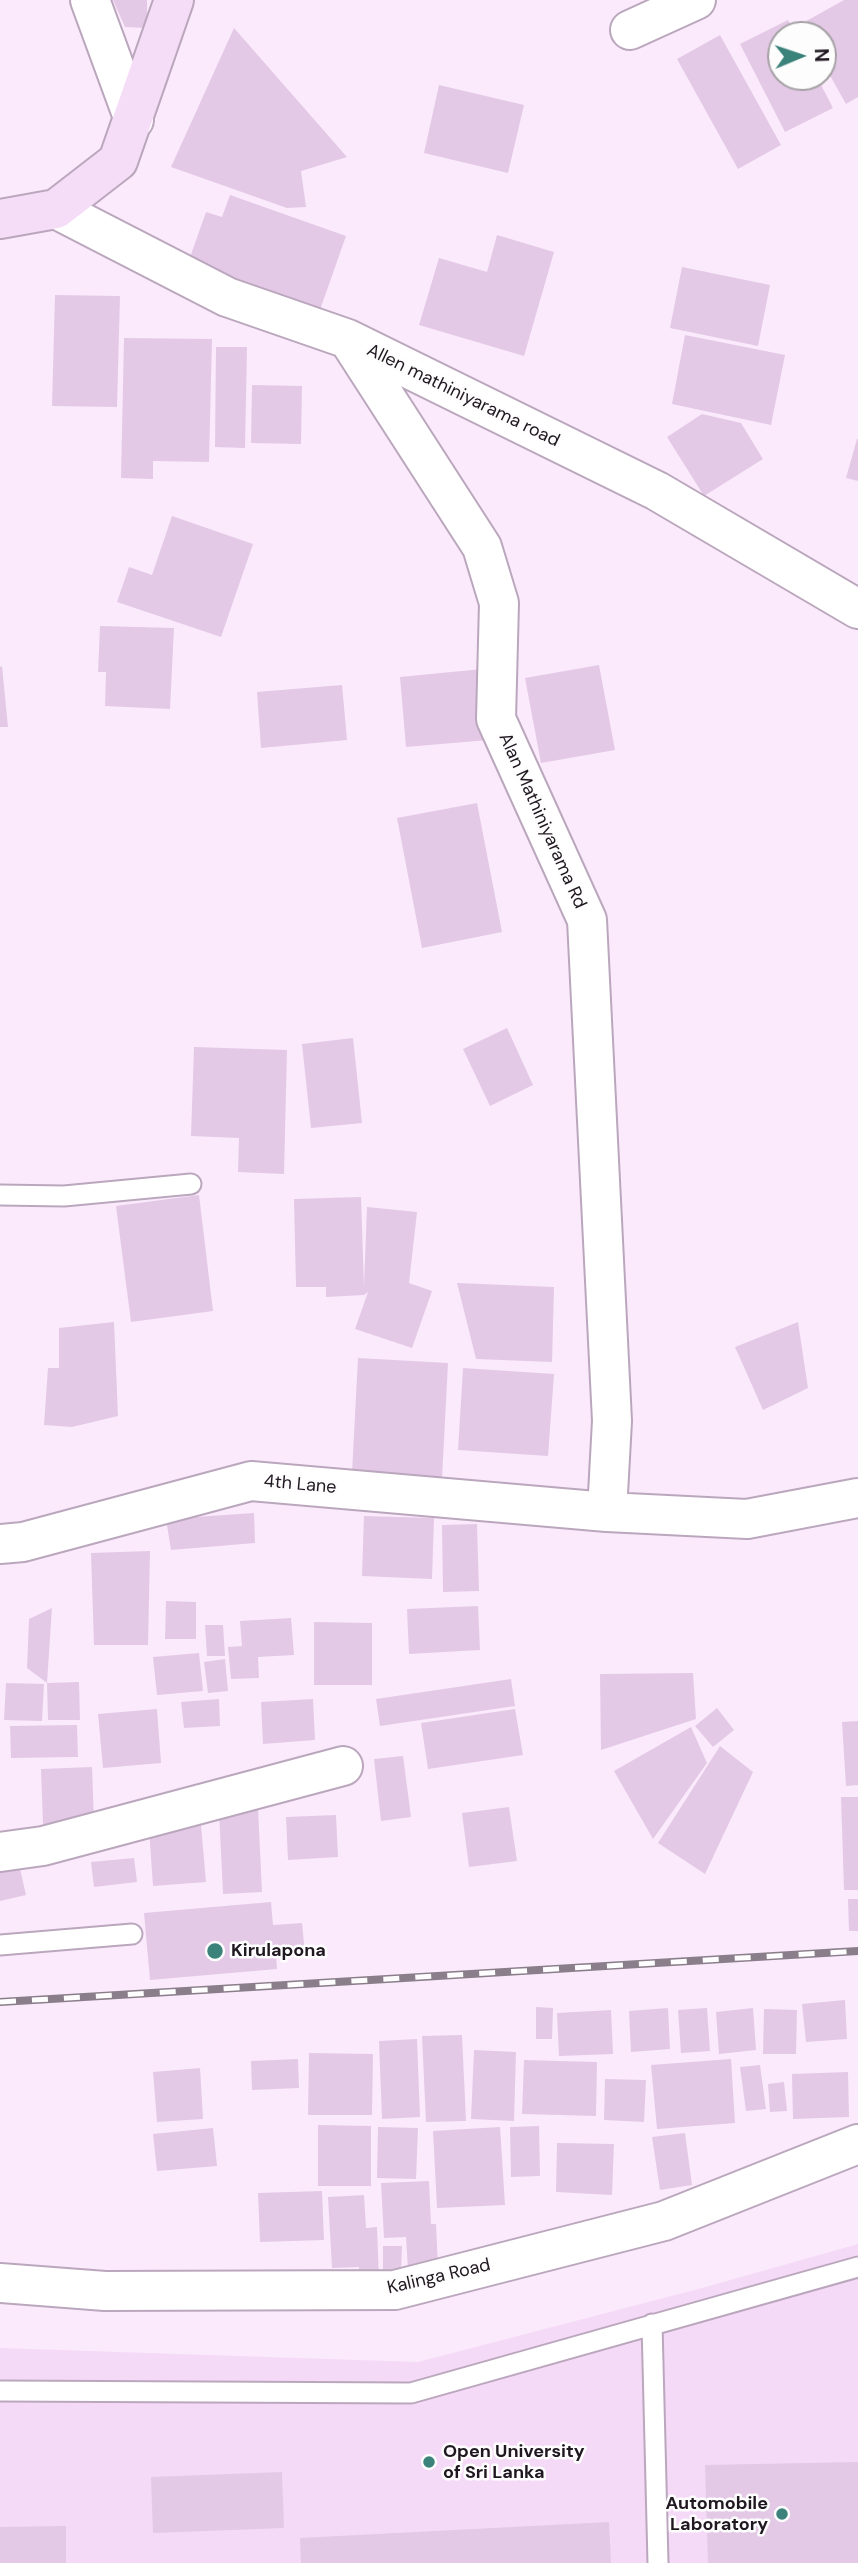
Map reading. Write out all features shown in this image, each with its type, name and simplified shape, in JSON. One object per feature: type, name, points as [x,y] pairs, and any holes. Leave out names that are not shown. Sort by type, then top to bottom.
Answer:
[{"type":"main road","points":[[0,219],[56,209],[118,161],[174,0]]},
{"type":"street","points":[[90,0],[134,120]]},
{"type":"street","points":[[630,30],[696,0]]},
{"type":"street","name":"Allen mathiniyarama road","points":[[56,209],[228,297],[348,339],[657,491],[858,608]]},
{"type":"street","name":"Alan Mathiniyarama Rd","points":[[348,339],[482,547],[499,603],[496,719],[587,920],[612,1421],[607,1511]]},
{"type":"street","name":"4th Lane","points":[[0,1544],[23,1542],[251,1481],[607,1511],[747,1519],[858,1498]]},
{"type":"street","points":[[0,1852],[43,1846],[343,1766]]},
{"type":"street","name":"Kalinga Road","points":[[0,2283],[105,2291],[395,2290],[664,2221],[858,2144]]},
{"type":"lane","points":[[0,1195],[64,1196],[191,1184]]},
{"type":"lane","points":[[0,1945],[132,1934]]},
{"type":"lane","points":[[0,2391],[411,2393],[858,2267]]},
{"type":"lane","points":[[652,2324],[658,2563]]},
{"type":"shaded area","name":"Open University of Sri Lanka","points":[[858,2244],[858,2563],[0,2563],[0,2348],[418,2362]]},
{"type":"building","points":[[113,0],[147,0],[147,28],[125,27]]},
{"type":"building","points":[[844,0],[858,0],[858,97],[846,104],[837,88],[837,21],[806,21]]},
{"type":"building","points":[[234,28],[347,157],[301,171],[306,207],[287,208],[171,167]]},
{"type":"building","points":[[767,30],[767,91],[824,91],[833,108],[785,132],[740,44]]},
{"type":"building","points":[[720,35],[781,145],[738,169],[677,59]]},
{"type":"building","points":[[439,85],[524,105],[508,173],[424,153]]},
{"type":"building","points":[[230,195],[346,236],[320,310],[188,263],[206,212],[222,217]]},
{"type":"building","points":[[497,235],[554,252],[524,356],[419,325],[439,258],[487,272]]},
{"type":"building","points":[[682,267],[770,285],[758,346],[670,328]]},
{"type":"building","points":[[55,295],[120,296],[117,407],[52,406]]},
{"type":"building","points":[[685,335],[785,355],[771,425],[672,404]]},
{"type":"building","points":[[124,338],[212,339],[209,462],[153,461],[153,479],[121,478]]},
{"type":"building","points":[[216,347],[247,347],[245,448],[215,447]]},
{"type":"building","points":[[252,385],[302,386],[301,444],[251,443]]},
{"type":"building","points":[[702,414],[741,423],[763,459],[704,496],[667,437]]},
{"type":"building","points":[[858,439],[858,481],[846,478]]},
{"type":"building","points":[[172,516],[253,544],[221,637],[117,602],[129,567],[152,575]]},
{"type":"building","points":[[100,626],[174,628],[170,709],[105,706],[106,672],[98,672]]},
{"type":"building","points":[[599,665],[615,750],[541,763],[525,678]]},
{"type":"building","points":[[2,666],[8,727],[0,727]]},
{"type":"building","points":[[482,669],[488,740],[406,747],[400,677]]},
{"type":"building","points":[[342,685],[347,740],[261,748],[257,692]]},
{"type":"building","points":[[477,803],[502,932],[422,948],[397,818]]},
{"type":"building","points":[[507,1028],[533,1085],[490,1106],[463,1049]]},
{"type":"building","points":[[353,1038],[362,1123],[311,1128],[302,1044]]},
{"type":"building","points":[[194,1047],[287,1050],[284,1174],[238,1172],[239,1138],[191,1136]]},
{"type":"building","points":[[199,1195],[213,1311],[131,1322],[116,1206]]},
{"type":"building","points":[[361,1197],[364,1286],[367,1207],[417,1212],[409,1283],[432,1291],[412,1348],[355,1329],[368,1292],[364,1295],[326,1297],[326,1287],[296,1287],[294,1199]]},
{"type":"building","points":[[457,1283],[554,1287],[552,1362],[476,1359]]},
{"type":"building","points":[[114,1322],[118,1416],[72,1427],[44,1425],[48,1368],[59,1368],[59,1328]]},
{"type":"building","points":[[798,1322],[808,1388],[763,1410],[735,1347]]},
{"type":"building","points":[[358,1358],[448,1363],[442,1478],[352,1473]]},
{"type":"building","points":[[463,1368],[554,1374],[548,1456],[458,1450]]},
{"type":"building","points":[[254,1513],[255,1543],[171,1550],[166,1519]]},
{"type":"building","points":[[364,1516],[434,1518],[432,1579],[362,1576]]},
{"type":"building","points":[[477,1524],[479,1591],[443,1592],[442,1525]]},
{"type":"building","points":[[150,1551],[148,1645],[94,1645],[91,1553]]},
{"type":"building","points":[[166,1601],[196,1602],[196,1639],[165,1639]]},
{"type":"building","points":[[478,1606],[480,1650],[409,1654],[407,1609]]},
{"type":"building","points":[[52,1608],[47,1683],[27,1668],[29,1619]]},
{"type":"building","points":[[291,1618],[294,1655],[258,1657],[259,1678],[231,1679],[228,1647],[242,1646],[240,1621]]},
{"type":"building","points":[[314,1622],[372,1623],[372,1685],[314,1685]]},
{"type":"building","points":[[205,1625],[223,1625],[225,1656],[207,1656]]},
{"type":"building","points":[[199,1653],[203,1691],[157,1695],[153,1657]]},
{"type":"building","points":[[225,1659],[228,1691],[208,1693],[204,1662]]},
{"type":"building","points":[[693,1673],[696,1719],[601,1750],[600,1674]]},
{"type":"building","points":[[511,1679],[515,1706],[380,1726],[376,1699]]},
{"type":"building","points":[[79,1682],[80,1720],[48,1720],[47,1683]]},
{"type":"building","points":[[6,1683],[44,1684],[42,1721],[4,1720]]},
{"type":"building","points":[[219,1699],[220,1726],[184,1728],[181,1702]]},
{"type":"building","points":[[313,1699],[315,1740],[263,1744],[261,1702]]},
{"type":"building","points":[[717,1708],[734,1730],[713,1747],[695,1726]]},
{"type":"building","points":[[157,1709],[161,1763],[103,1768],[98,1714]]},
{"type":"building","points":[[515,1709],[523,1755],[428,1769],[421,1723]]},
{"type":"building","points":[[858,1721],[858,1785],[846,1786],[842,1722]]},
{"type":"building","points":[[77,1725],[78,1757],[11,1758],[10,1726]]},
{"type":"building","points":[[691,1727],[707,1763],[653,1839],[614,1771]]},
{"type":"building","points":[[720,1746],[753,1772],[705,1874],[658,1843]]},
{"type":"building","points":[[403,1756],[411,1817],[381,1821],[374,1759]]},
{"type":"building","points":[[92,1767],[94,1822],[43,1824],[41,1769]]},
{"type":"building","points":[[841,1797],[858,1797],[858,1890],[844,1890]]},
{"type":"building","points":[[509,1807],[517,1861],[469,1867],[462,1813]]},
{"type":"building","points":[[258,1808],[262,1892],[223,1894],[219,1811]]},
{"type":"building","points":[[336,1815],[338,1857],[288,1860],[286,1817]]},
{"type":"building","points":[[201,1825],[206,1882],[153,1886],[149,1829]]},
{"type":"building","points":[[134,1858],[137,1882],[94,1887],[91,1862]]},
{"type":"building","points":[[18,1860],[26,1895],[0,1901],[0,1864]]},
{"type":"building","points":[[848,1899],[858,1899],[858,1931],[849,1931]]},
{"type":"building","points":[[271,1902],[273,1925],[302,1923],[305,1953],[276,1956],[277,1969],[150,1980],[144,1913]]},
{"type":"building","points":[[845,2000],[847,2039],[806,2042],[802,2004]]},
{"type":"building","points":[[536,2007],[553,2008],[552,2039],[536,2039]]},
{"type":"building","points":[[668,2008],[670,2049],[631,2052],[629,2011]]},
{"type":"building","points":[[707,2008],[710,2051],[681,2053],[678,2010]]},
{"type":"building","points":[[753,2008],[756,2050],[719,2054],[716,2012]]},
{"type":"building","points":[[764,2009],[797,2010],[796,2054],[763,2054]]},
{"type":"building","points":[[611,2010],[613,2054],[559,2056],[557,2013]]},
{"type":"building","points":[[462,2035],[466,2121],[426,2122],[422,2036]]},
{"type":"building","points":[[417,2039],[420,2117],[382,2119],[379,2041]]},
{"type":"building","points":[[474,2050],[516,2052],[514,2121],[471,2119]]},
{"type":"building","points":[[309,2053],[373,2054],[372,2115],[308,2115]]},
{"type":"building","points":[[298,2059],[299,2088],[252,2090],[251,2061]]},
{"type":"building","points":[[731,2059],[735,2123],[657,2129],[651,2065]]},
{"type":"building","points":[[524,2060],[597,2062],[596,2116],[522,2114]]},
{"type":"building","points":[[760,2065],[766,2109],[746,2111],[740,2067]]},
{"type":"building","points":[[200,2068],[203,2119],[157,2122],[153,2072]]},
{"type":"building","points":[[848,2072],[849,2117],[793,2119],[792,2074]]},
{"type":"building","points":[[605,2079],[646,2080],[644,2122],[604,2120]]},
{"type":"building","points":[[784,2082],[787,2111],[770,2112],[768,2084]]},
{"type":"building","points":[[318,2125],[371,2126],[371,2186],[318,2186]]},
{"type":"building","points":[[539,2126],[540,2176],[511,2177],[510,2127]]},
{"type":"building","points":[[378,2127],[418,2128],[416,2179],[377,2178]]},
{"type":"building","points":[[500,2127],[505,2205],[437,2208],[433,2131]]},
{"type":"building","points":[[213,2128],[217,2166],[157,2171],[153,2134]]},
{"type":"building","points":[[685,2133],[692,2185],[660,2190],[652,2137]]},
{"type":"building","points":[[557,2143],[614,2144],[612,2195],[556,2192]]},
{"type":"building","points":[[429,2181],[431,2224],[436,2224],[438,2268],[408,2270],[406,2237],[384,2238],[381,2183]]},
{"type":"building","points":[[322,2191],[324,2240],[260,2242],[258,2193]]},
{"type":"building","points":[[364,2195],[366,2228],[377,2227],[379,2281],[359,2282],[359,2267],[332,2268],[328,2197]]},
{"type":"building","points":[[383,2246],[402,2246],[401,2272],[383,2272]]},
{"type":"building","name":"Automobile Laboratory","points":[[858,2462],[858,2563],[708,2563],[705,2465]]},
{"type":"building","points":[[282,2472],[284,2528],[153,2533],[151,2477]]},
{"type":"building","points":[[609,2522],[611,2563],[301,2563],[300,2538]]},
{"type":"building","points":[[66,2526],[66,2563],[0,2563],[0,2527]]},
{"type":"railway","points":[[0,2002],[858,1951]]},
{"type":"place","name":"Kirulapona","points":[[215,1951]]},
{"type":"place","name":"Open University of Sri Lanka","points":[[429,2462]]},
{"type":"place","name":"Automobile Laboratory","points":[[782,2514]]}]
